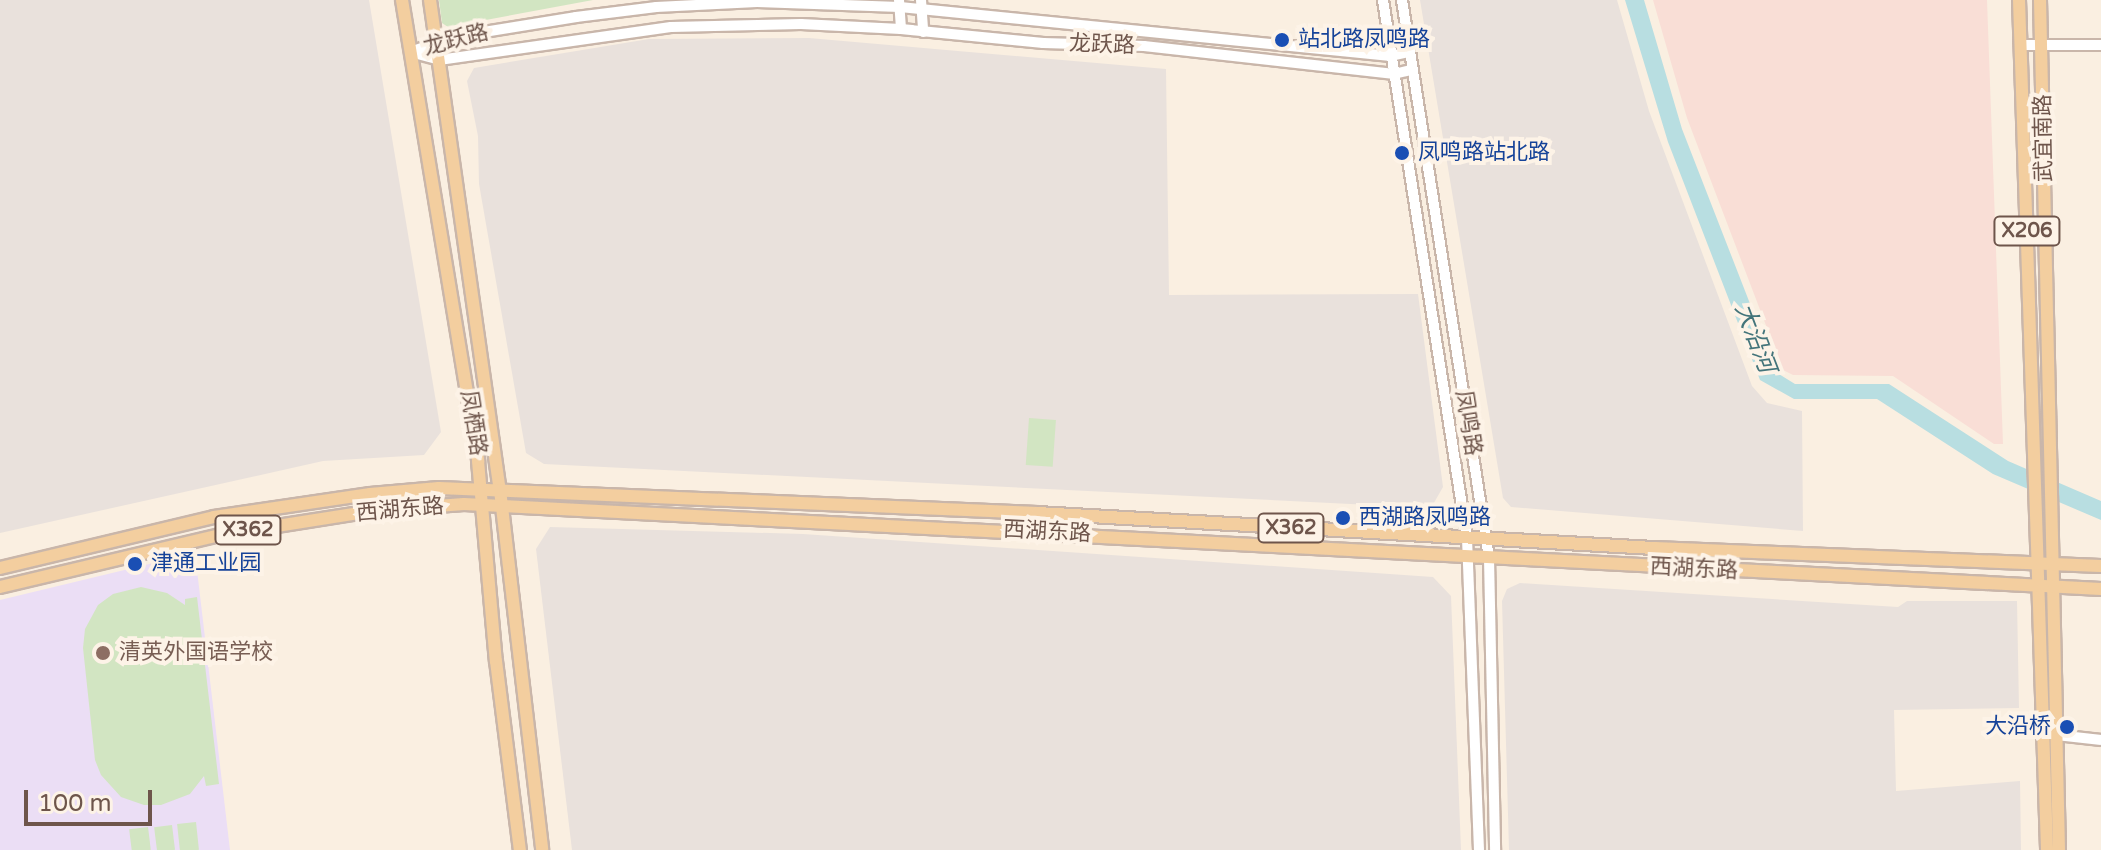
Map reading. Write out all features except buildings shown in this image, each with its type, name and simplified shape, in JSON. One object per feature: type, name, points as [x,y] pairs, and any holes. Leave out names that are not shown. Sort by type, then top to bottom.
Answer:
[{"type":"main road","name":"凤栖路","points":[[402,0],[470,400],[484,505],[496,661],[520,850]]},
{"type":"main road","name":"凤栖路","points":[[430,0],[500,490],[542,850]]},
{"type":"main road","name":"武宜南路","points":[[2019,0],[2038,565]]},
{"type":"main road","name":"武宜南路","points":[[2040,0],[2052,566]]},
{"type":"main road","name":"西湖东路","points":[[0,568],[214,517],[370,494],[482,488],[1037,513],[1487,540],[2101,566]]},
{"type":"main road","name":"西湖东路","points":[[0,587],[220,535],[371,511],[484,505],[1298,545],[1468,558],[2053,589],[2101,589]]},
{"type":"main road","name":"X206","points":[[2038,565],[2047,850]]},
{"type":"main road","name":"X206","points":[[2052,566],[2059,850]]},
{"type":"street","name":"凤鸣路","points":[[1383,0],[1467,538],[1479,850]]},
{"type":"street","name":"凤鸣路","points":[[1402,0],[1489,558],[1495,850]]},
{"type":"street","name":"龙跃路","points":[[410,52],[436,41],[656,7],[757,2],[921,5],[1391,56],[1409,52]]},
{"type":"street","points":[[900,4],[901,29]]},
{"type":"street","points":[[921,5],[923,32]]},
{"type":"street","name":"龙跃路","points":[[410,52],[439,60],[671,27],[801,24],[901,29],[1043,43],[1144,46],[1394,74],[1411,70]]},
{"type":"street","points":[[2021,45],[2101,45]]},
{"type":"street","points":[[2057,735],[2101,740]]},
{"type":"shaded area","points":[[0,0],[369,0],[441,432],[424,455],[323,461],[0,533]]},
{"type":"shaded area","points":[[1420,0],[1617,0],[1649,111],[1752,386],[1767,403],[1802,411],[1803,531],[1511,507],[1503,498]]},
{"type":"shaded area","points":[[1653,0],[1987,0],[2003,444],[1994,444],[1893,376],[1793,375],[1783,370],[1687,118]]},
{"type":"shaded area","points":[[809,38],[1166,69],[1169,295],[1418,294],[1443,487],[1431,508],[544,464],[526,453],[479,184],[478,136],[467,81],[474,68],[649,39]]},
{"type":"shaded area","points":[[550,527],[803,534],[1433,577],[1451,596],[1461,850],[572,850],[536,549]]},
{"type":"shaded area","name":"清英外国语学校","points":[[195,553],[230,850],[0,850],[0,600]]},
{"type":"shaded area","points":[[1520,583],[1898,607],[1907,601],[2017,601],[2019,708],[1894,710],[1896,791],[2020,781],[2021,850],[1509,850],[1502,601],[1507,589]]},
{"type":"green space","points":[[439,0],[593,0],[448,27],[442,23]]},
{"type":"green space","points":[[1029,418],[1056,420],[1053,467],[1026,465]]},
{"type":"green space","points":[[141,587],[167,593],[185,605],[185,599],[197,597],[219,784],[206,786],[204,776],[190,794],[161,805],[144,805],[121,797],[101,775],[95,760],[83,648],[85,629],[98,605],[113,594]]},
{"type":"green space","points":[[196,822],[199,850],[180,850],[177,824]]},
{"type":"green space","points":[[172,825],[175,850],[157,850],[154,827]]},
{"type":"green space","points":[[148,827],[151,850],[132,850],[129,829]]},
{"type":"water","name":"大沿河","points":[[1625,0],[1644,0],[1682,129],[1777,373],[1795,384],[1889,384],[2008,461],[2101,501],[2101,520],[1993,474],[1877,399],[1794,399],[1760,380],[1668,142]]},
{"type":"place","name":"站北路凤鸣路","points":[[1282,40]]},
{"type":"place","name":"凤鸣路站北路","points":[[1402,153]]},
{"type":"place","name":"西湖路凤鸣路","points":[[1343,518]]},
{"type":"place","name":"津通工业园","points":[[135,564]]},
{"type":"place","name":"清英外国语学校","points":[[103,653]]},
{"type":"place","name":"大沿桥","points":[[2067,727]]}]
